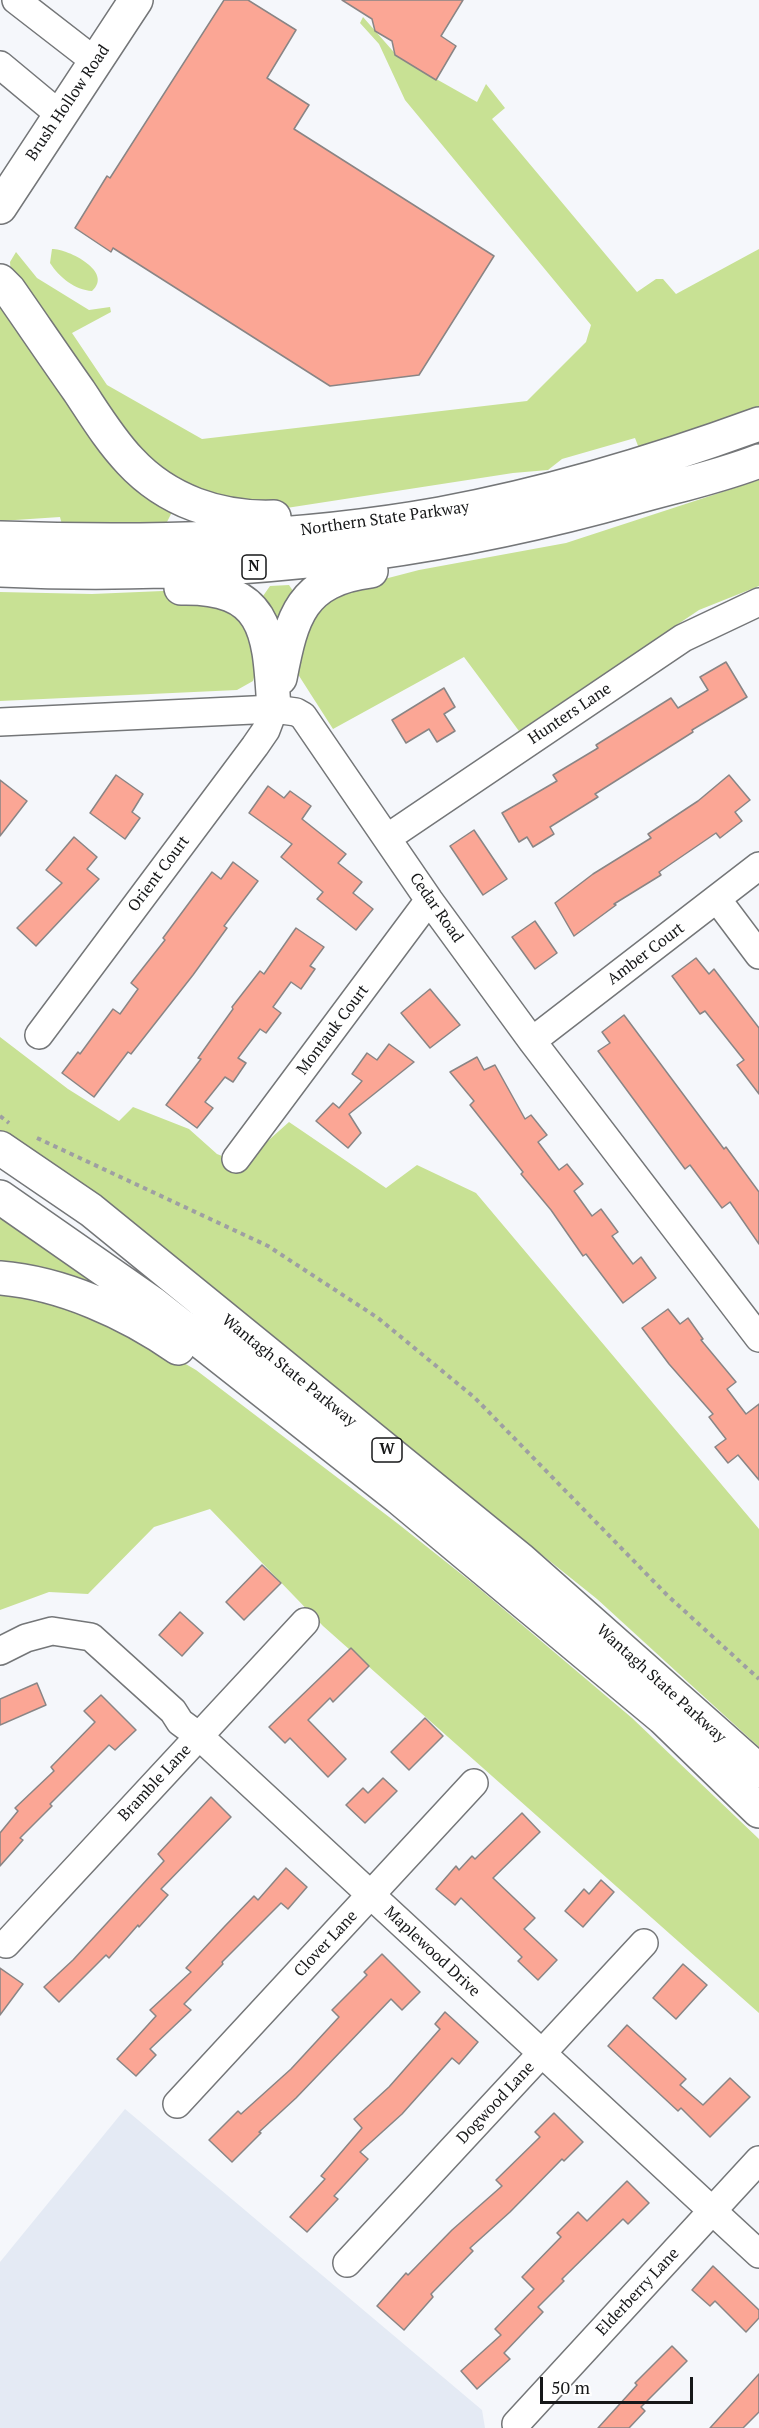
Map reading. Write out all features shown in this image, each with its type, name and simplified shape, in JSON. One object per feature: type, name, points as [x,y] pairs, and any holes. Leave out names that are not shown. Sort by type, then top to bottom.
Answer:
[{"type":"main road","name":"Brush Hollow Road","points":[[0,207],[136,0]]},
{"type":"main road","points":[[0,281],[9,290],[118,447],[141,472],[168,492],[198,506],[234,515],[389,522]]},
{"type":"main road","name":"Northern State Parkway","points":[[0,538],[173,540],[269,534],[389,522],[546,491],[690,449],[759,424]]},
{"type":"main road","name":"Northern State Parkway","points":[[10,570],[158,572],[272,566],[380,554],[487,535],[723,475],[759,461]]},
{"type":"main road","points":[[274,709],[285,651],[294,622],[308,599],[319,589],[346,575],[391,568],[487,535]]},
{"type":"main road","points":[[10,570],[158,588],[203,588],[218,590],[236,597],[251,609],[266,633],[274,709]]},
{"type":"main road","name":"Wantagh State Parkway","points":[[7,1137],[91,1210],[521,1560],[759,1771]]},
{"type":"main road","name":"Wantagh State Parkway","points":[[0,1197],[179,1324],[398,1497],[437,1532],[663,1718],[759,1811]]},
{"type":"main road","points":[[0,1278],[49,1288],[110,1308],[151,1329],[278,1419],[398,1497]]},
{"type":"street","points":[[16,0],[96,62]]},
{"type":"street","points":[[0,65],[59,114]]},
{"type":"street","name":"Hunters Lane","points":[[387,838],[683,638],[759,602]]},
{"type":"street","name":"Cedar Road","points":[[0,722],[274,709],[296,712],[306,720],[429,900],[532,1041],[759,1338]]},
{"type":"street","name":"Orient Court","points":[[39,1035],[255,746],[266,730],[274,709]]},
{"type":"street","name":"Amber Court","points":[[532,1041],[759,866]]},
{"type":"street","points":[[717,899],[759,955]]},
{"type":"street","name":"Montauk Court","points":[[236,1159],[429,900]]},
{"type":"street","name":"Bramble Lane","points":[[6,1944],[305,1622]]},
{"type":"street","name":"Maplewood Drive","points":[[0,1651],[26,1638],[52,1631],[91,1637],[173,1711],[180,1722],[199,1736],[759,2254]]},
{"type":"street","name":"Clover Lane","points":[[177,2104],[474,1783]]},
{"type":"street","name":"Dogwood Lane","points":[[347,2263],[644,1942]]},
{"type":"street","name":"Elderberry Lane","points":[[516,2424],[759,2160]]},
{"type":"path","points":[[0,1116],[7,1137]]},
{"type":"path","points":[[32,1136],[268,1246],[378,1318],[475,1398],[667,1595],[759,1679]]},
{"type":"shaded area","points":[[125,2109],[482,2410],[485,2428],[0,2428],[0,2262]]},
{"type":"green space","points":[[363,17],[399,58],[477,102],[486,84],[505,108],[492,119],[637,292],[656,279],[663,279],[676,294],[759,249],[759,410],[640,451],[635,438],[562,459],[548,470],[513,473],[280,509],[226,504],[171,481],[132,446],[11,276],[10,262],[16,252],[37,278],[89,310],[110,307],[111,312],[72,333],[107,385],[202,439],[527,401],[586,342],[591,325],[405,100],[379,44],[360,23]]},
{"type":"green space","points":[[52,249],[78,257],[93,269],[97,276],[97,284],[92,291],[68,282],[58,273],[50,263]]},
{"type":"green space","points":[[0,297],[174,508],[166,524],[62,525],[60,517],[0,521]]},
{"type":"green space","points":[[759,480],[759,586],[699,610],[519,731],[464,657],[333,729],[294,668],[305,610],[369,583],[419,570],[566,543]]},
{"type":"green space","points":[[289,585],[297,597],[282,619],[273,618],[263,596],[270,586]]},
{"type":"green space","points":[[186,590],[237,608],[260,656],[253,681],[237,690],[0,701],[0,592],[92,594]]},
{"type":"green space","points":[[0,1037],[68,1089],[119,1121],[133,1107],[189,1129],[217,1154],[242,1164],[289,1122],[386,1188],[417,1165],[476,1193],[759,1529],[759,1747],[597,1599],[258,1327],[53,1168],[0,1130]]},
{"type":"green space","points":[[0,1212],[145,1318],[0,1267]]},
{"type":"green space","points":[[0,1291],[103,1316],[196,1370],[475,1585],[632,1718],[759,1839],[759,2013],[323,1626],[210,1509],[154,1527],[88,1594],[49,1592],[0,1610]]},
{"type":"building","points":[[224,0],[248,0],[296,30],[267,78],[309,105],[294,129],[494,256],[419,375],[330,386],[113,248],[111,252],[75,228],[107,176],[110,178]]},
{"type":"building","points":[[342,0],[463,0],[441,36],[456,46],[436,80],[395,55],[392,41],[375,31],[372,19]]},
{"type":"building","points":[[726,662],[747,697],[595,794],[598,797],[550,827],[554,834],[533,847],[527,837],[519,842],[502,813],[557,781],[553,775],[598,748],[596,745],[671,698],[678,708],[708,690],[700,677]]},
{"type":"building","points":[[444,688],[455,707],[444,714],[455,731],[437,742],[429,729],[406,743],[392,720]]},
{"type":"building","points":[[116,775],[143,794],[132,812],[140,818],[125,839],[90,813]]},
{"type":"building","points":[[729,775],[750,800],[735,812],[742,821],[720,838],[716,833],[659,872],[661,875],[614,904],[616,905],[574,936],[555,903],[593,874],[651,838],[648,834],[698,801]]},
{"type":"building","points":[[0,780],[27,801],[0,836]]},
{"type":"building","points":[[268,786],[284,798],[290,791],[311,806],[302,819],[346,854],[338,863],[362,882],[353,893],[373,909],[356,930],[317,899],[323,892],[281,857],[292,844],[249,813]]},
{"type":"building","points":[[474,830],[507,879],[483,895],[450,846]]},
{"type":"building","points":[[74,837],[97,857],[87,869],[99,879],[36,946],[17,928],[62,883],[46,870]]},
{"type":"building","points":[[233,862],[258,881],[224,926],[227,928],[193,975],[131,1054],[128,1052],[94,1097],[62,1073],[78,1052],[80,1054],[113,1009],[120,1014],[138,989],[131,983],[165,940],[163,938],[212,872],[221,879]]},
{"type":"building","points":[[535,921],[557,953],[535,969],[512,937]]},
{"type":"building","points":[[296,928],[324,947],[310,966],[315,969],[301,989],[291,982],[273,1007],[281,1013],[266,1033],[260,1029],[238,1058],[246,1063],[233,1082],[225,1077],[205,1102],[213,1108],[197,1128],[166,1105],[201,1059],[198,1058],[233,1009],[232,1007],[260,971],[264,974]]},
{"type":"building","points":[[696,958],[709,974],[714,969],[759,1028],[759,1094],[737,1065],[744,1060],[705,1011],[700,1014],[672,976]]},
{"type":"building","points":[[430,989],[460,1025],[430,1048],[401,1013]]},
{"type":"building","points":[[624,1015],[759,1192],[759,1244],[730,1202],[722,1208],[690,1165],[685,1169],[598,1051],[610,1043],[602,1032]]},
{"type":"building","points":[[389,1044],[414,1062],[349,1114],[361,1133],[348,1148],[316,1121],[333,1103],[339,1108],[362,1081],[352,1074],[367,1053],[377,1060]]},
{"type":"building","points":[[477,1057],[484,1070],[495,1065],[525,1119],[531,1115],[547,1135],[538,1142],[559,1170],[567,1164],[583,1184],[574,1191],[592,1216],[601,1209],[618,1232],[612,1236],[633,1264],[641,1257],[656,1278],[623,1303],[586,1254],[583,1256],[551,1210],[521,1174],[523,1172],[470,1105],[474,1101],[450,1072]]},
{"type":"building","points":[[668,1309],[680,1324],[688,1318],[703,1339],[701,1340],[736,1382],[727,1389],[746,1414],[759,1404],[759,1480],[738,1455],[728,1463],[715,1447],[726,1439],[709,1417],[713,1414],[669,1364],[642,1328]]},
{"type":"building","points":[[262,1565],[281,1583],[244,1620],[226,1602]]},
{"type":"building","points":[[180,1612],[203,1633],[182,1656],[159,1635]]},
{"type":"building","points":[[351,1648],[369,1666],[333,1702],[330,1698],[308,1720],[346,1759],[328,1777],[290,1738],[285,1743],[269,1727]]},
{"type":"building","points":[[37,1683],[46,1705],[0,1725],[0,1699]]},
{"type":"building","points":[[101,1695],[136,1730],[115,1750],[109,1745],[50,1804],[52,1806],[20,1838],[23,1840],[0,1866],[0,1833],[18,1811],[15,1808],[54,1771],[51,1767],[95,1722],[84,1711]]},
{"type":"building","points":[[425,1718],[443,1736],[409,1770],[391,1752]]},
{"type":"building","points":[[383,1778],[397,1791],[365,1823],[346,1805],[363,1788],[368,1793]]},
{"type":"building","points":[[211,1797],[231,1817],[161,1889],[168,1895],[139,1927],[138,1925],[109,1958],[106,1955],[59,2002],[44,1987],[73,1960],[164,1861],[158,1854]]},
{"type":"building","points":[[522,1813],[540,1832],[493,1878],[535,1918],[524,1929],[557,1960],[538,1980],[518,1961],[522,1957],[461,1898],[455,1905],[436,1889],[456,1866],[459,1870],[472,1856],[475,1859]]},
{"type":"building","points":[[286,1868],[307,1887],[288,1909],[281,1903],[184,2004],[191,2010],[150,2049],[156,2055],[136,2076],[117,2059],[156,2016],[150,2010],[191,1972],[186,1968],[225,1926],[254,1896],[258,1900]]},
{"type":"building","points":[[601,1880],[614,1892],[583,1927],[565,1911],[584,1889],[589,1894]]},
{"type":"building","points":[[382,1954],[420,1992],[402,2010],[391,1999],[232,2162],[209,2140],[238,2111],[241,2114],[291,2069],[339,2017],[332,2010],[367,1975],[364,1972]]},
{"type":"building","points":[[683,1964],[707,1985],[676,2019],[653,1998]]},
{"type":"building","points":[[0,1968],[23,1984],[0,2015]]},
{"type":"building","points":[[445,2012],[478,2042],[459,2064],[452,2058],[402,2114],[360,2152],[368,2159],[334,2196],[338,2199],[307,2232],[290,2217],[325,2179],[321,2176],[362,2128],[354,2119],[389,2087],[440,2029],[435,2024]]},
{"type":"building","points":[[627,2025],[686,2079],[680,2085],[703,2105],[730,2078],[750,2097],[710,2137],[681,2108],[678,2111],[608,2046]]},
{"type":"building","points":[[554,2113],[583,2142],[564,2161],[562,2159],[510,2212],[470,2248],[473,2251],[431,2294],[433,2297],[404,2330],[377,2306],[406,2273],[408,2275],[452,2230],[502,2186],[496,2180],[540,2137],[535,2132]]},
{"type":"building","points":[[627,2181],[649,2203],[628,2224],[623,2219],[562,2279],[564,2281],[538,2307],[543,2312],[504,2353],[510,2359],[477,2389],[461,2371],[501,2335],[495,2329],[534,2289],[522,2277],[561,2237],[557,2233],[578,2212],[587,2221]]},
{"type":"building","points":[[713,2266],[759,2310],[759,2318],[746,2332],[715,2301],[710,2306],[692,2290]]},
{"type":"building","points":[[672,2346],[687,2361],[641,2407],[645,2411],[629,2428],[598,2428],[637,2385],[635,2383]]},
{"type":"building","points":[[759,2374],[759,2412],[743,2428],[710,2428]]}]
